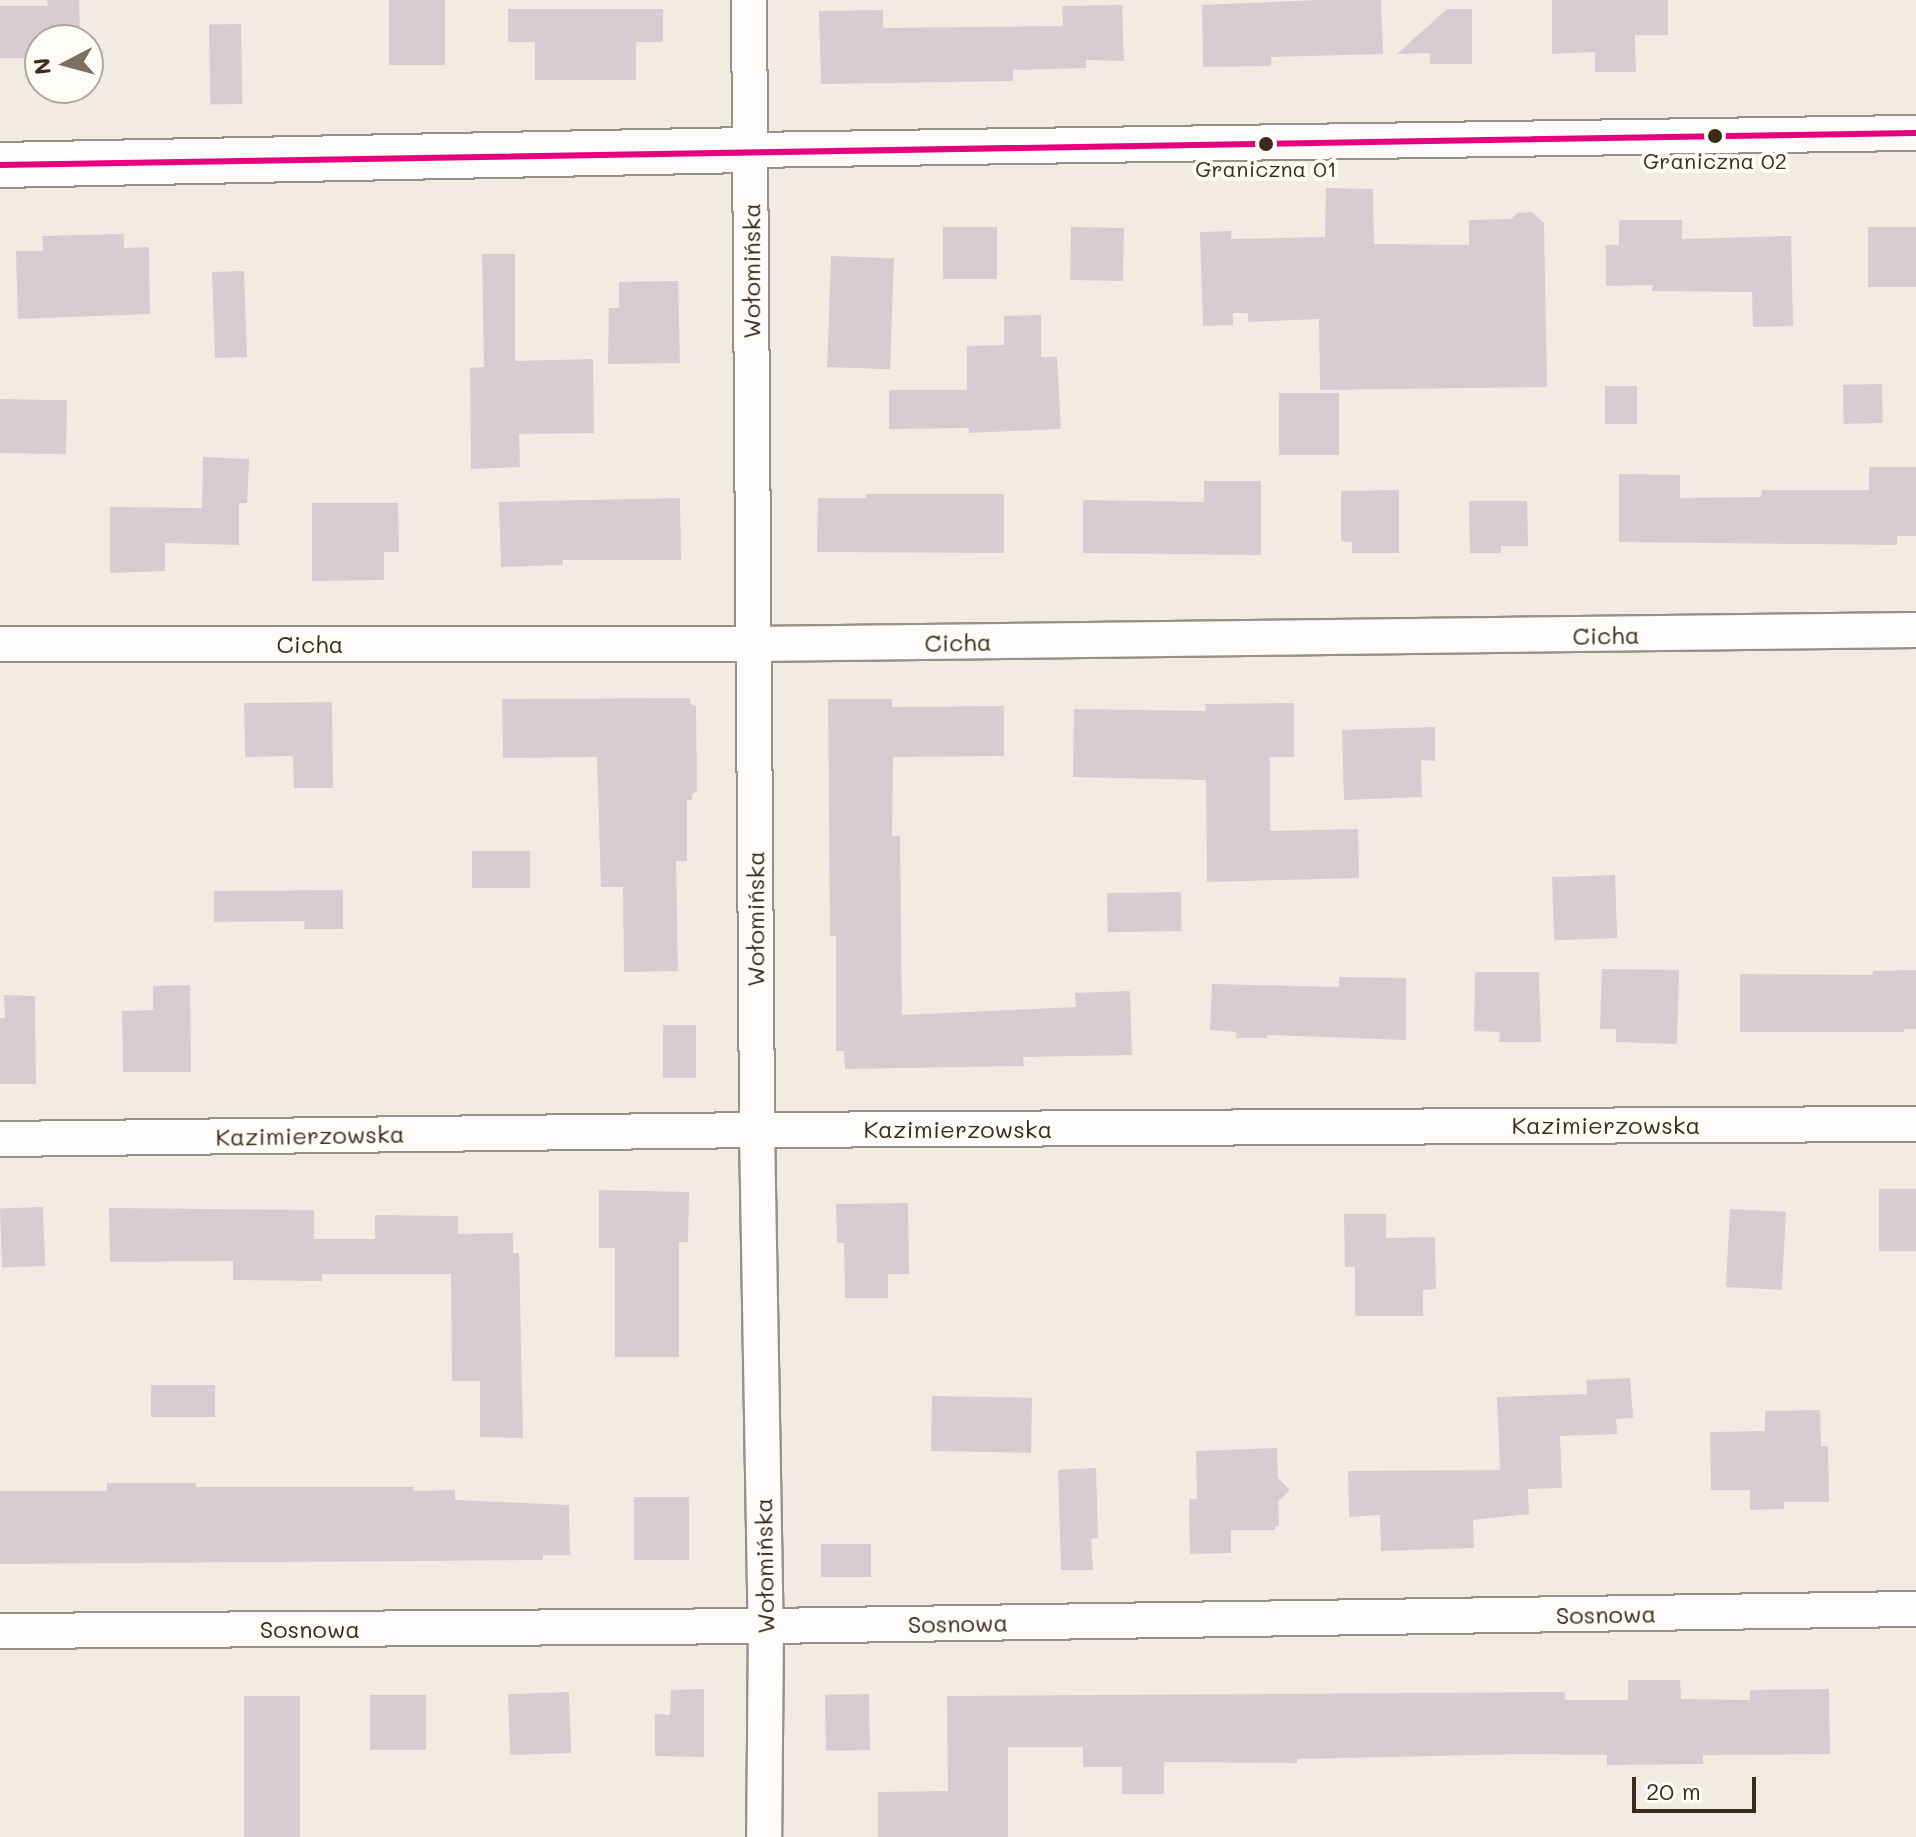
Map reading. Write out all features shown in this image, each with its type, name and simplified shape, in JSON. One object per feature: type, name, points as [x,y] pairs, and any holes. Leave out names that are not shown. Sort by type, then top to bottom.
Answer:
[{"type":"street","name":"Wołomińska","points":[[749,0],[757,1130],[766,1626],[764,1837]]},
{"type":"street","points":[[0,165],[750,150],[1916,133]]},
{"type":"street","name":"Cicha","points":[[0,644],[753,644],[1916,630]]},
{"type":"street","name":"Kazimierzowska","points":[[0,1139],[757,1130],[1916,1124]]},
{"type":"street","name":"Sosnowa","points":[[0,1631],[766,1626],[1916,1609]]},
{"type":"building","points":[[47,0],[79,0],[80,24],[24,24],[24,58],[0,58],[0,6],[48,6]]},
{"type":"building","points":[[389,0],[445,0],[445,65],[389,65]]},
{"type":"building","points":[[1381,0],[1383,54],[1271,57],[1271,66],[1203,67],[1202,5]]},
{"type":"building","points":[[1552,0],[1668,0],[1668,35],[1635,35],[1636,72],[1595,72],[1595,52],[1552,54]]},
{"type":"building","points":[[1122,5],[1124,61],[1086,60],[1086,68],[1013,70],[1013,81],[821,84],[819,11],[883,10],[883,28],[1063,26],[1062,6]]},
{"type":"building","points":[[508,9],[663,9],[663,42],[636,42],[636,80],[535,80],[535,42],[508,42]]},
{"type":"building","points":[[1447,9],[1472,9],[1472,64],[1430,64],[1430,53],[1397,54]]},
{"type":"building","points":[[241,24],[242,104],[210,105],[209,25]]},
{"type":"building","points":[[1326,188],[1373,189],[1374,244],[1469,245],[1469,220],[1511,219],[1517,213],[1532,212],[1544,223],[1547,387],[1320,390],[1319,319],[1248,322],[1248,313],[1233,313],[1233,325],[1203,326],[1200,232],[1231,231],[1231,239],[1325,237]]},
{"type":"building","points":[[1619,220],[1682,220],[1682,239],[1791,236],[1793,326],[1753,327],[1752,292],[1652,291],[1653,285],[1606,286],[1606,245],[1619,245]]},
{"type":"building","points":[[943,227],[997,227],[997,279],[943,279]]},
{"type":"building","points":[[1071,227],[1124,228],[1123,281],[1070,280]]},
{"type":"building","points":[[1868,227],[1916,227],[1916,287],[1868,287]]},
{"type":"building","points":[[124,234],[124,248],[149,247],[150,314],[18,319],[16,251],[43,251],[42,236]]},
{"type":"building","points":[[482,254],[515,254],[515,361],[593,359],[594,433],[519,434],[520,467],[471,469],[470,368],[484,367]]},
{"type":"building","points":[[831,256],[894,258],[890,369],[827,367]]},
{"type":"building","points":[[244,271],[247,357],[215,358],[212,272]]},
{"type":"building","points":[[678,281],[680,363],[608,364],[609,308],[619,308],[619,282]]},
{"type":"building","points":[[1041,315],[1041,357],[1057,357],[1061,429],[969,433],[969,428],[889,429],[889,390],[967,390],[967,346],[1004,345],[1004,316]]},
{"type":"building","points":[[1882,384],[1883,423],[1844,424],[1843,385]]},
{"type":"building","points":[[1605,386],[1637,386],[1637,424],[1605,424]]},
{"type":"building","points":[[1279,393],[1339,393],[1339,455],[1279,455]]},
{"type":"building","points":[[0,399],[67,400],[66,454],[0,453]]},
{"type":"building","points":[[203,457],[249,459],[247,503],[239,503],[239,545],[165,543],[165,571],[110,573],[110,507],[202,508]]},
{"type":"building","points":[[1869,467],[1916,467],[1916,536],[1897,536],[1897,545],[1619,542],[1619,474],[1680,475],[1680,498],[1761,497],[1762,490],[1869,490]]},
{"type":"building","points":[[1204,481],[1261,481],[1261,555],[1083,553],[1083,500],[1204,502]]},
{"type":"building","points":[[1399,490],[1399,553],[1352,553],[1352,542],[1341,541],[1341,491]]},
{"type":"building","points":[[866,494],[1004,494],[1004,553],[817,552],[818,498],[866,498]]},
{"type":"building","points":[[680,498],[681,560],[563,560],[563,565],[501,567],[499,502]]},
{"type":"building","points":[[1469,501],[1527,501],[1528,546],[1501,546],[1501,553],[1470,553]]},
{"type":"building","points":[[312,503],[398,503],[399,552],[384,552],[384,580],[312,581]]},
{"type":"building","points":[[690,698],[691,704],[696,706],[697,791],[692,794],[692,800],[687,800],[687,861],[676,861],[678,971],[624,972],[623,887],[601,887],[597,757],[503,758],[502,699]]},
{"type":"building","points":[[828,699],[892,699],[892,707],[1004,706],[1004,756],[893,757],[892,836],[900,836],[902,1015],[1076,1007],[1075,993],[1130,991],[1132,1055],[1023,1057],[1024,1066],[845,1069],[844,1051],[836,1051],[836,936],[830,936]]},
{"type":"building","points":[[332,702],[333,788],[294,788],[293,756],[245,757],[244,703]]},
{"type":"building","points":[[1294,703],[1294,757],[1270,757],[1270,831],[1358,829],[1359,878],[1207,882],[1206,780],[1073,777],[1074,709],[1206,711],[1205,704]]},
{"type":"building","points":[[1435,727],[1435,761],[1421,760],[1422,797],[1344,800],[1342,730]]},
{"type":"building","points":[[472,851],[530,851],[530,888],[472,888]]},
{"type":"building","points":[[1615,875],[1617,938],[1554,940],[1552,877]]},
{"type":"building","points":[[343,890],[343,929],[304,929],[305,921],[214,922],[214,891]]},
{"type":"building","points":[[1181,892],[1182,931],[1108,932],[1107,893]]},
{"type":"building","points":[[1602,969],[1679,970],[1677,1044],[1616,1042],[1616,1029],[1600,1029]]},
{"type":"building","points":[[1916,970],[1916,1029],[1904,1029],[1904,1032],[1740,1032],[1740,974],[1873,975],[1873,971]]},
{"type":"building","points":[[1475,972],[1539,972],[1541,1042],[1499,1042],[1500,1032],[1474,1031]]},
{"type":"building","points":[[1339,977],[1406,978],[1406,1040],[1267,1035],[1267,1038],[1236,1038],[1236,1032],[1210,1030],[1212,984],[1339,987]]},
{"type":"building","points":[[190,985],[191,1072],[123,1072],[122,1011],[153,1010],[153,986]]},
{"type":"building","points":[[4,995],[35,996],[36,1084],[0,1084],[0,1018],[5,1018]]},
{"type":"building","points":[[663,1025],[696,1025],[696,1078],[663,1078]]},
{"type":"building","points":[[1879,1189],[1916,1189],[1916,1251],[1879,1251]]},
{"type":"building","points":[[599,1190],[689,1192],[688,1242],[679,1242],[679,1357],[615,1357],[615,1248],[599,1248]]},
{"type":"building","points":[[908,1203],[909,1274],[888,1274],[888,1298],[845,1298],[844,1243],[837,1243],[836,1204]]},
{"type":"building","points":[[43,1207],[45,1266],[2,1267],[0,1209]]},
{"type":"building","points":[[109,1208],[314,1210],[314,1239],[375,1239],[375,1215],[458,1216],[458,1234],[513,1233],[513,1253],[519,1253],[523,1438],[480,1437],[480,1381],[452,1381],[451,1274],[322,1274],[322,1281],[233,1280],[233,1261],[110,1262]]},
{"type":"building","points":[[1730,1209],[1786,1212],[1782,1290],[1726,1287]]},
{"type":"building","points":[[1344,1214],[1386,1214],[1386,1238],[1435,1237],[1436,1289],[1423,1290],[1423,1316],[1355,1316],[1355,1267],[1345,1267]]},
{"type":"building","points":[[1630,1378],[1633,1418],[1616,1419],[1617,1434],[1560,1436],[1562,1488],[1528,1489],[1529,1514],[1473,1520],[1474,1548],[1381,1551],[1380,1515],[1349,1517],[1348,1471],[1500,1470],[1497,1397],[1587,1394],[1586,1380]]},
{"type":"building","points":[[151,1385],[215,1385],[215,1417],[151,1417]]},
{"type":"building","points":[[932,1396],[1032,1398],[1031,1453],[931,1451]]},
{"type":"building","points":[[1820,1410],[1821,1446],[1828,1446],[1829,1502],[1784,1502],[1784,1509],[1750,1510],[1750,1490],[1711,1490],[1710,1432],[1765,1431],[1765,1411]]},
{"type":"building","points":[[1277,1448],[1278,1478],[1290,1490],[1278,1501],[1279,1526],[1275,1526],[1275,1530],[1231,1530],[1231,1553],[1190,1554],[1189,1499],[1197,1499],[1196,1451]]},
{"type":"building","points":[[1096,1468],[1098,1538],[1091,1539],[1093,1570],[1061,1570],[1058,1470]]},
{"type":"building","points":[[107,1483],[196,1483],[196,1487],[414,1487],[414,1491],[455,1490],[455,1500],[569,1505],[570,1555],[543,1555],[543,1560],[0,1564],[0,1491],[107,1491]]},
{"type":"building","points":[[634,1497],[689,1497],[689,1560],[634,1560]]},
{"type":"building","points":[[821,1544],[871,1544],[871,1577],[821,1577]]},
{"type":"building","points":[[1628,1680],[1680,1680],[1681,1699],[1750,1700],[1750,1690],[1829,1689],[1830,1754],[1703,1755],[1703,1764],[1607,1765],[1607,1755],[1523,1754],[1298,1759],[1297,1763],[1164,1762],[1164,1794],[1122,1794],[1122,1767],[1083,1767],[1083,1747],[1008,1747],[1008,1837],[878,1837],[878,1792],[948,1791],[947,1696],[1565,1692],[1565,1700],[1628,1700]]},
{"type":"building","points":[[704,1689],[704,1757],[655,1756],[655,1714],[670,1715],[671,1690]]},
{"type":"building","points":[[569,1692],[571,1753],[510,1755],[508,1694]]},
{"type":"building","points":[[869,1694],[870,1750],[826,1751],[825,1695]]},
{"type":"building","points":[[370,1695],[426,1695],[426,1750],[370,1750]]},
{"type":"building","points":[[244,1696],[300,1696],[300,1837],[244,1837]]},
{"type":"transit line","points":[[0,165],[1916,133]]},
{"type":"place","name":"Graniczna 02","points":[[1715,136]]},
{"type":"place","name":"Graniczna 01","points":[[1266,144]]}]
